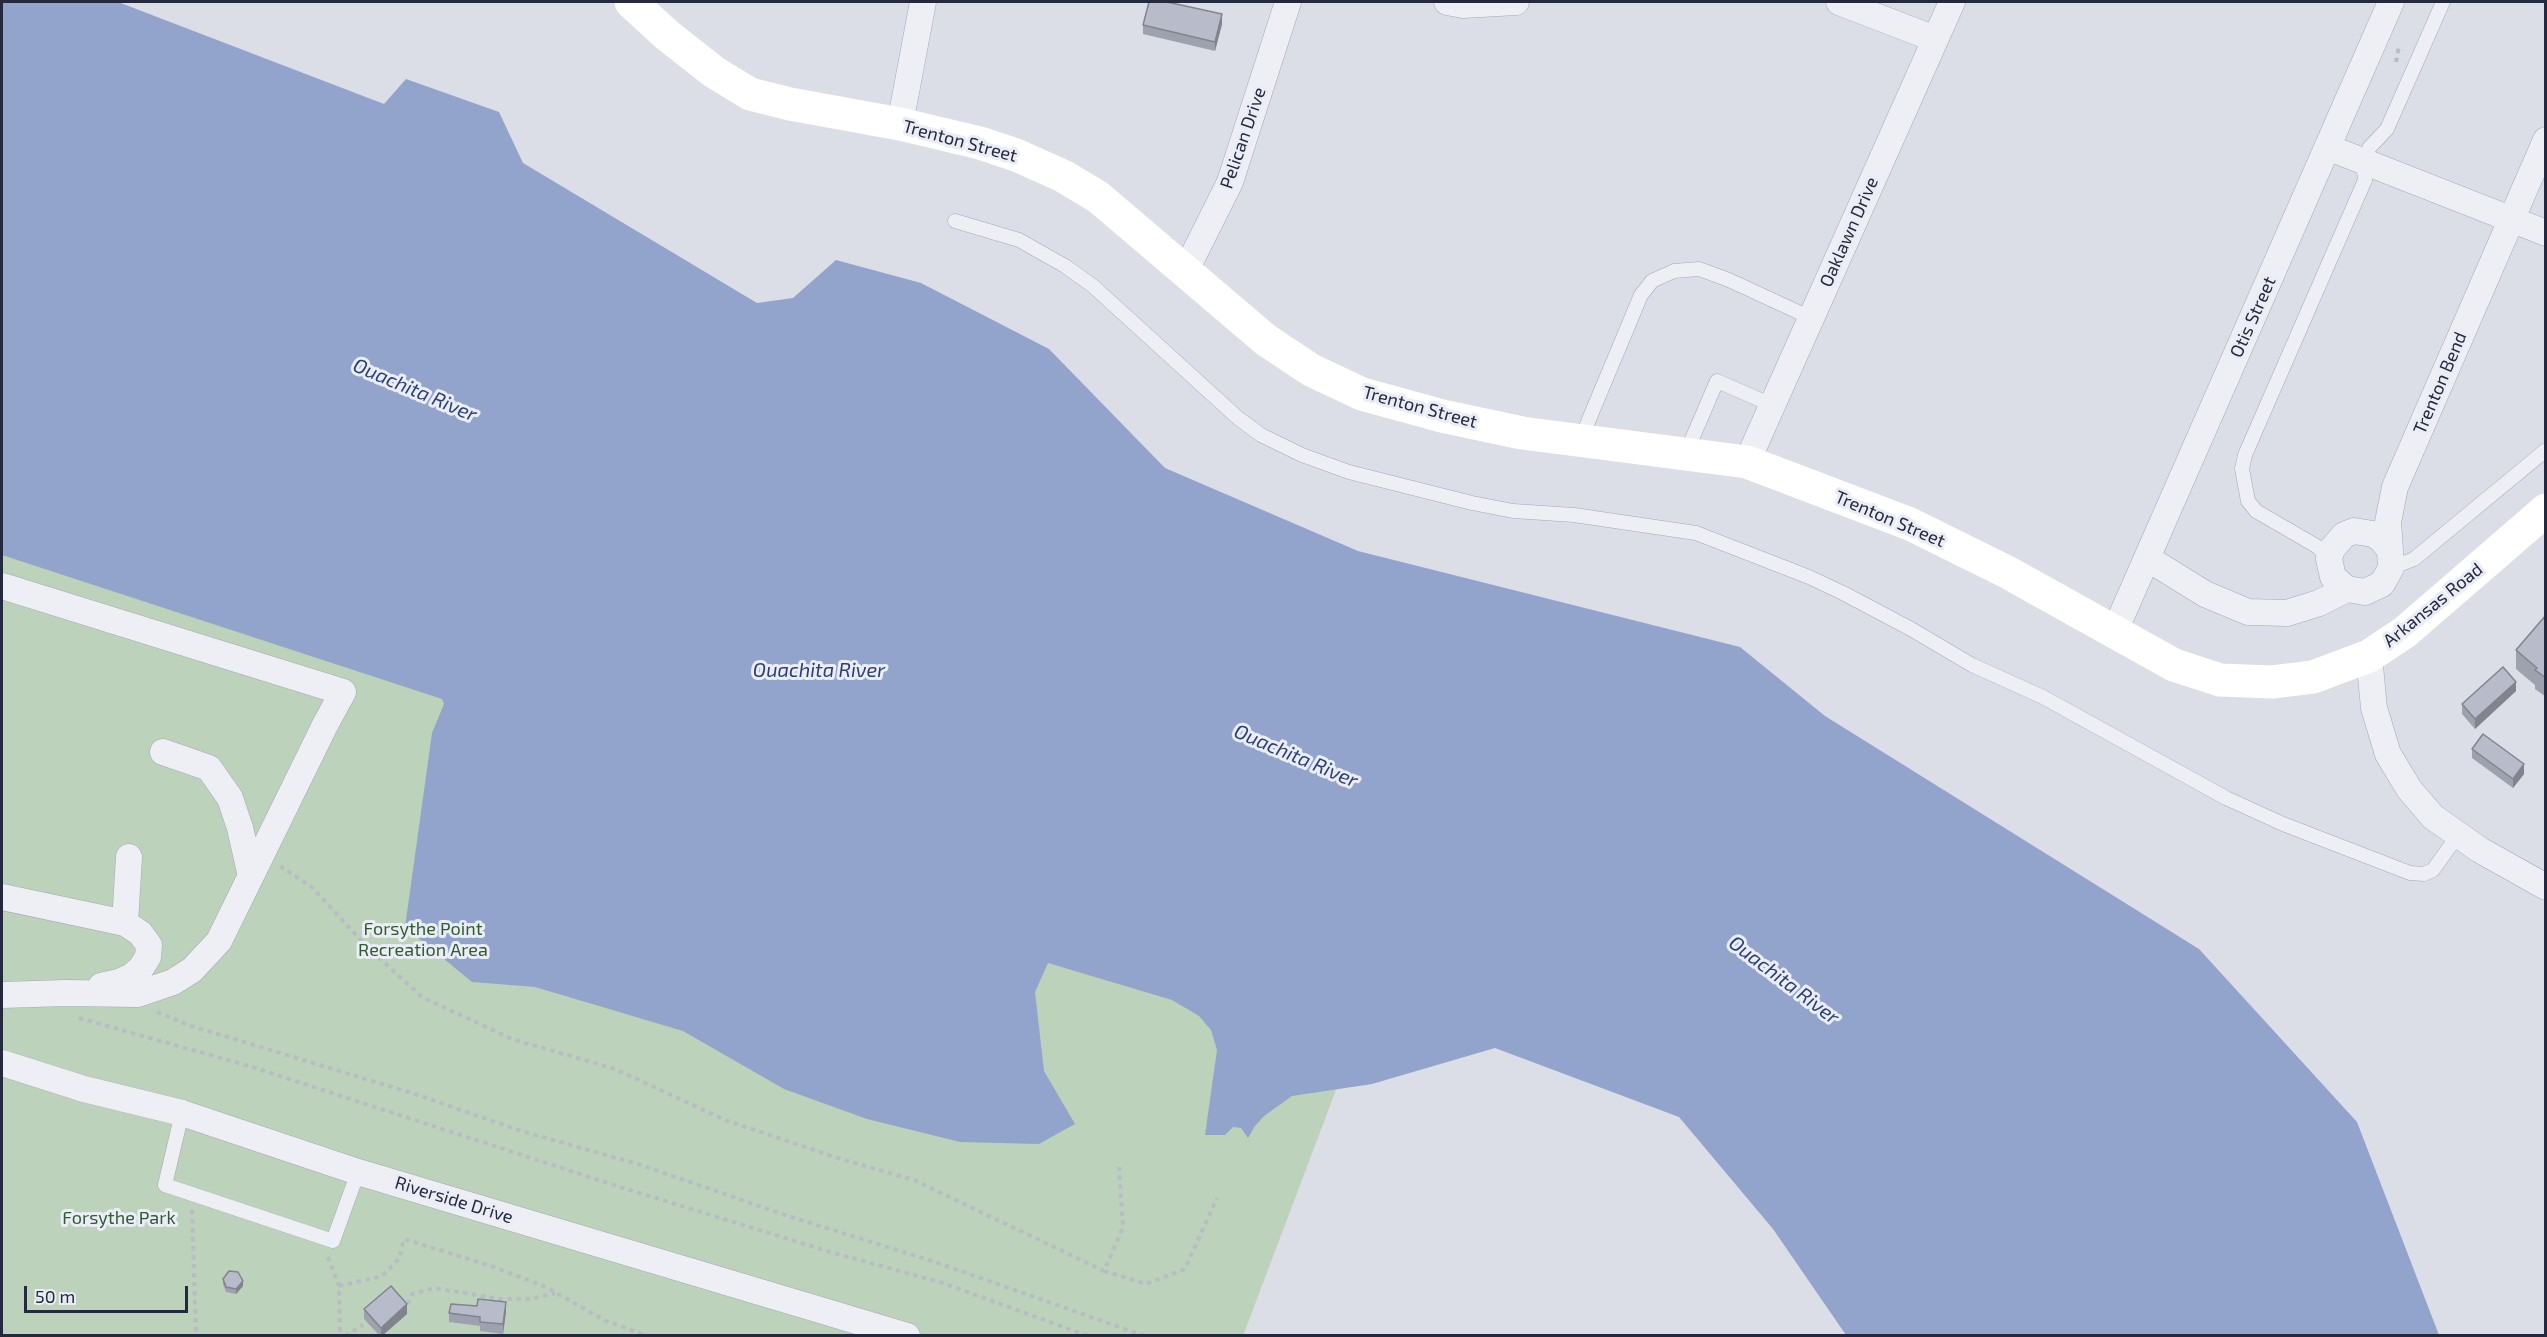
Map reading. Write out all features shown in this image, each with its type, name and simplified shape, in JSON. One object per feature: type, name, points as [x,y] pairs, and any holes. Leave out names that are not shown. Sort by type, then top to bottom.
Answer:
[{"type":"street","name":"Trenton Street","points":[[631,2],[706,66],[750,94],[790,104],[900,124],[989,146],[1016,155],[1063,176],[1098,197],[1266,340],[1311,370],[1362,394],[1442,416],[1522,433],[1747,462],[1910,524],[2007,572],[2174,665],[2220,680],[2272,682]]},
{"type":"street","points":[[900,124],[923,2]]},
{"type":"street","name":"Pelican Drive","points":[[1186,270],[1230,182],[1288,2]]},
{"type":"street","points":[[1447,2],[1462,5],[1516,2]]},
{"type":"street","points":[[1839,2],[1935,39]]},
{"type":"street","name":"Oaklawn Drive","points":[[1747,462],[1952,2]]},
{"type":"street","name":"Otis Street","points":[[2114,633],[2391,2]]},
{"type":"street","points":[[2331,140],[2510,220],[2546,233]]},
{"type":"street","name":"Trenton Bend","points":[[2390,559],[2388,522],[2395,487],[2546,140]]},
{"type":"street","name":"Arkansas Road","points":[[2272,682],[2313,677],[2369,656],[2405,632],[2546,510]]},
{"type":"street","points":[[2354,531],[2373,534],[2381,539],[2390,559],[2388,576],[2374,589],[2356,592],[2347,589],[2333,577],[2329,559],[2337,542],[2354,531]]},
{"type":"street","points":[[2147,558],[2205,594],[2248,612],[2287,613],[2319,603],[2347,589]]},
{"type":"street","points":[[2,586],[343,692],[219,941],[192,970],[156,990],[138,994],[2,995]]},
{"type":"street","points":[[2369,656],[2373,708],[2388,754],[2409,789],[2433,816],[2458,835],[2546,887]]},
{"type":"street","points":[[163,752],[209,768],[230,798],[256,865]]},
{"type":"street","points":[[125,923],[129,857]]},
{"type":"street","points":[[2,897],[125,923],[140,933],[149,945],[148,957],[132,976],[119,982],[65,993]]},
{"type":"street","name":"Riverside Drive","points":[[2,1063],[84,1089],[182,1113],[358,1172],[907,1335]]},
{"type":"lane","points":[[2329,559],[2318,547],[2256,511],[2248,501],[2242,469],[2245,455],[2365,180],[2366,156],[2387,129],[2444,2]]},
{"type":"lane","points":[[955,221],[1019,240],[1065,266],[1101,293],[1238,418],[1261,435],[1302,455],[1349,472],[1472,503],[1513,511],[1574,514],[1696,533],[1844,593],[1972,665],[2053,703],[2226,798],[2283,824],[2410,873],[2424,874],[2433,870],[2458,835]]},
{"type":"lane","points":[[1580,441],[1641,295],[1652,280],[1674,271],[1699,269],[1729,280],[1811,318]]},
{"type":"lane","points":[[1685,455],[1717,381],[1772,405]]},
{"type":"lane","points":[[2390,559],[2414,559],[2546,450]]},
{"type":"lane","points":[[182,1113],[165,1185],[333,1241],[358,1172]]},
{"type":"path","points":[[256,865],[312,886],[367,947],[422,998],[512,1039],[615,1069],[725,1120],[841,1159],[914,1180],[1104,1271],[1146,1284],[1185,1269],[1217,1198]]},
{"type":"path","points":[[156,1012],[188,1025],[415,1094],[518,1130],[641,1165],[788,1216],[935,1262],[1146,1335]]},
{"type":"path","points":[[131,1034],[249,1066],[649,1196],[826,1251],[943,1283],[1088,1335]]},
{"type":"path","points":[[1104,1271],[1123,1227],[1119,1167]]},
{"type":"path","points":[[192,1194],[191,1230],[196,1335]]},
{"type":"path","points":[[319,1236],[339,1286],[342,1335],[363,1325]]},
{"type":"path","points":[[339,1286],[382,1276],[399,1259],[404,1239],[490,1266],[556,1292],[606,1321],[648,1335]]},
{"type":"path","points":[[408,1304],[412,1294],[434,1288],[500,1299],[531,1299],[556,1292]]},
{"type":"green space","name":"Forsythe Point Recreation Area","points":[[2,551],[657,760],[1364,1016],[1243,1336],[2,1335],[2,1060],[182,1113],[2,1049]]},
{"type":"water","name":"Ouachita River","points":[[2,2],[118,2],[384,104],[406,79],[499,112],[523,163],[757,303],[793,298],[836,260],[921,283],[1049,349],[1165,468],[1358,551],[1740,647],[1825,716],[2199,949],[2357,1122],[2439,1335],[1846,1335],[1773,1229],[1679,1117],[1495,1048],[1372,1084],[1292,1096],[1264,1116],[1248,1138],[1241,1128],[1233,1127],[1225,1135],[1205,1135],[1217,1050],[1211,1030],[1199,1016],[1172,1000],[1048,963],[1035,992],[1044,1071],[1075,1124],[1039,1144],[960,1142],[867,1119],[784,1089],[683,1031],[535,987],[472,982],[405,927],[432,733],[444,704],[442,699],[2,555]]},
{"type":"building","points":[[1149,2],[1167,2],[1222,14],[1215,42],[1143,25]]},
{"type":"building","points":[[2546,615],[2546,678],[2516,650]]},
{"type":"building","points":[[2503,667],[2516,682],[2475,719],[2462,704]]},
{"type":"building","points":[[2483,734],[2524,764],[2513,779],[2472,749]]},
{"type":"building","points":[[229,1271],[238,1272],[243,1281],[236,1289],[226,1287],[223,1279]]},
{"type":"building","points":[[391,1286],[407,1304],[381,1328],[364,1309]]},
{"type":"building","points":[[478,1299],[506,1302],[503,1324],[480,1322],[480,1317],[449,1313],[451,1304],[477,1306]]},
{"type":"park label","name":"Forsythe Park","points":[[119,1218]]}]
